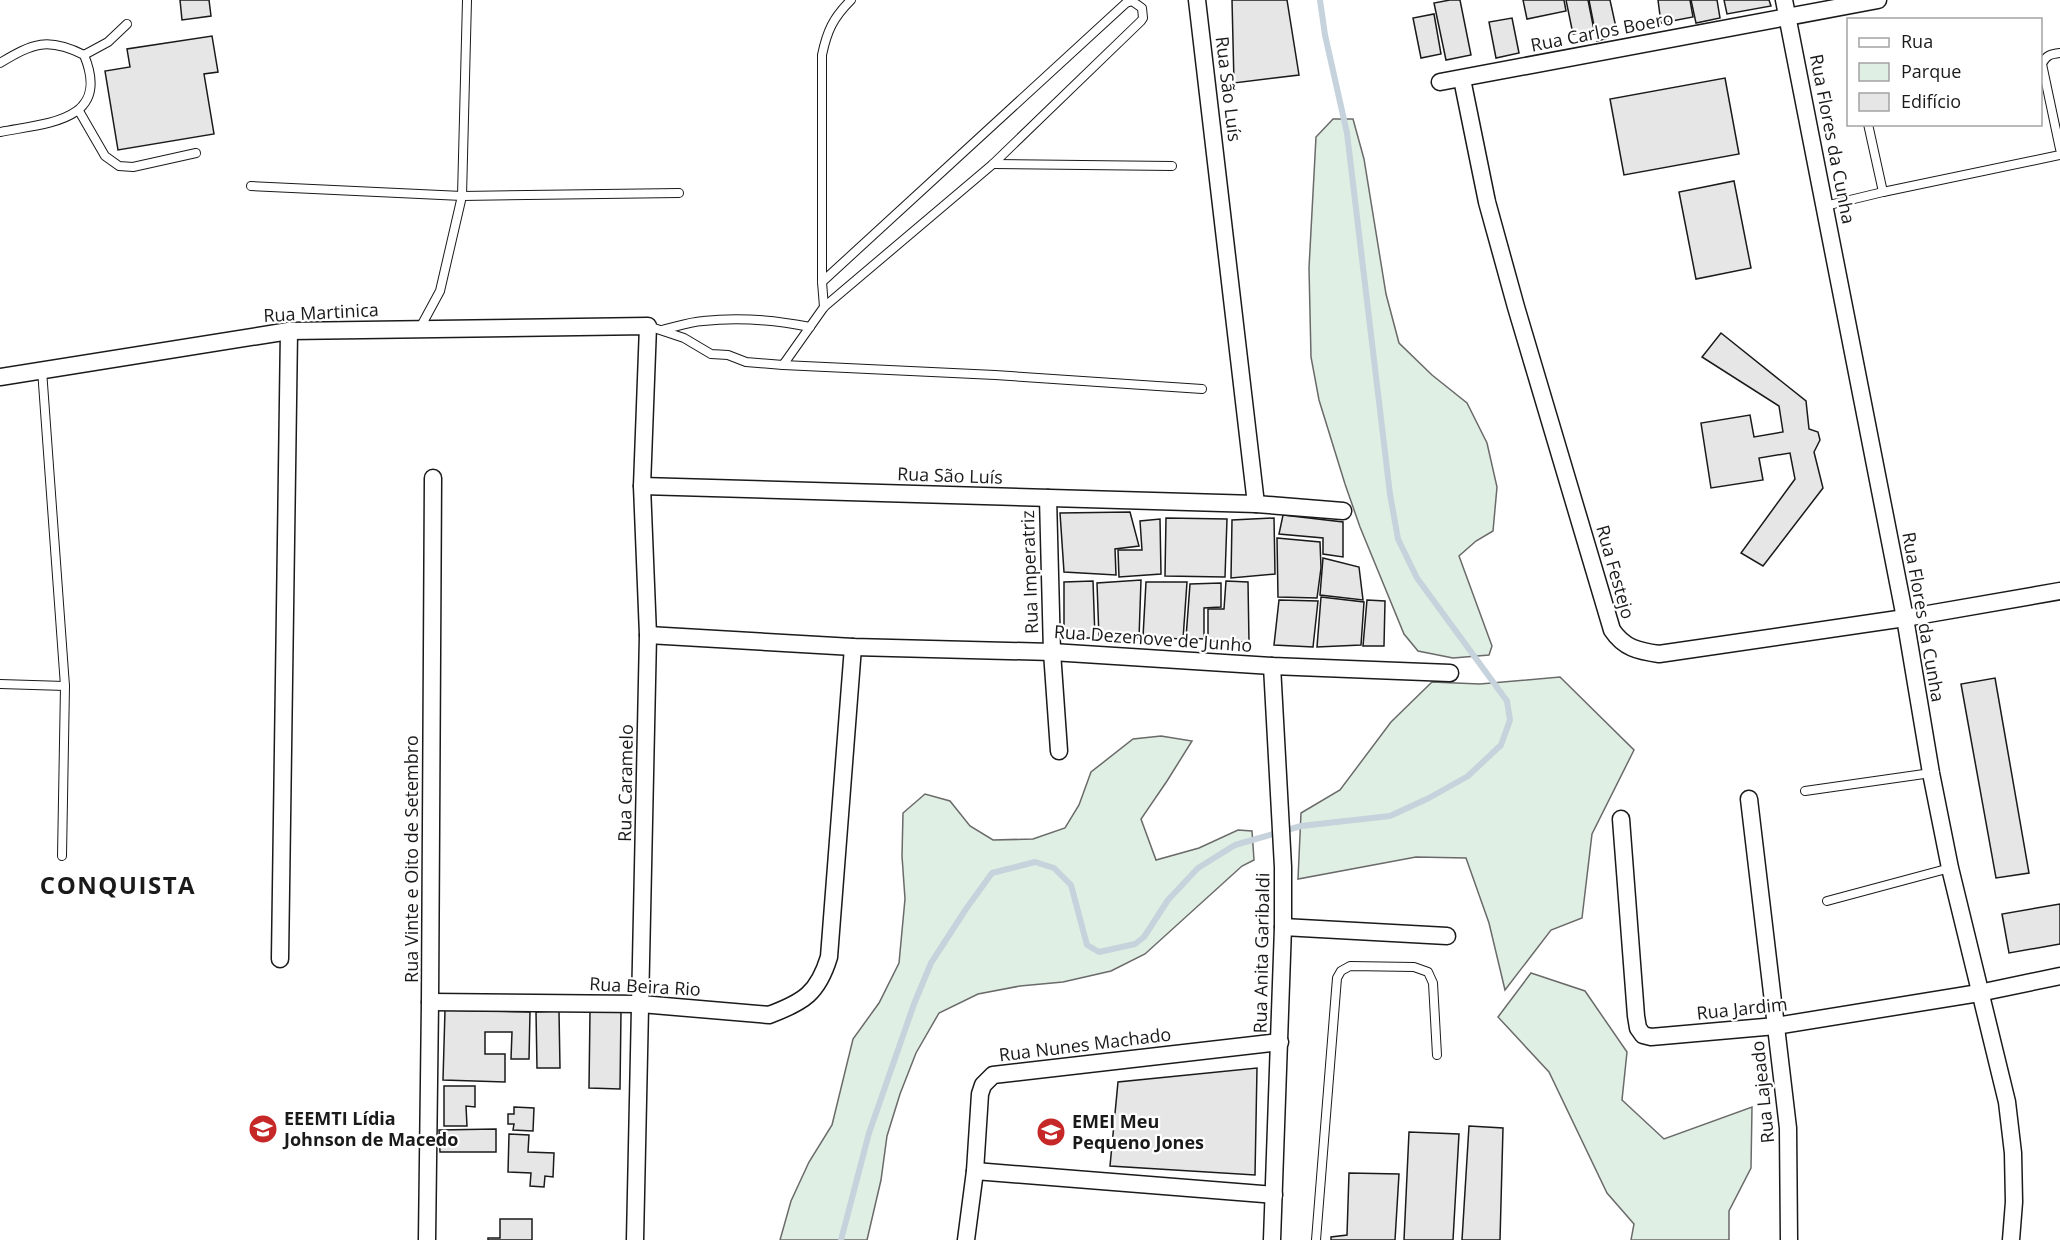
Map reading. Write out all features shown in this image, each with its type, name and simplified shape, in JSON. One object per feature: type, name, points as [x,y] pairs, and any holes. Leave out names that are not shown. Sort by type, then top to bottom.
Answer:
[{"type":"street","name":"Rua São Luís","points":[[1197,0],[1256,504]]},
{"type":"street","name":"Rua Carlos Boero","points":[[1440,82],[1786,8],[1878,0]]},
{"type":"street","name":"Rua Flores da Cunha","points":[[1786,8],[1905,618],[1931,773],[1950,868],[2007,1102],[2013,1153],[2014,1202],[2011,1240]]},
{"type":"street","name":"Rua Festejo","points":[[1462,79],[1487,202],[1516,307],[1612,630],[1623,645],[1635,650],[1659,654],[1905,618],[2060,591]]},
{"type":"street","name":"Rua Martinica","points":[[0,377],[289,331],[420,328],[655,328]]},
{"type":"street","name":"Rua Caramelo","points":[[635,1240],[648,634],[642,486],[655,328]]},
{"type":"street","points":[[280,959],[289,331]]},
{"type":"street","name":"Rua Vinte e Oito de Setembro","points":[[427,1240],[433,478]]},
{"type":"street","name":"Rua São Luís","points":[[642,486],[1256,504],[1343,511]]},
{"type":"street","name":"Rua Imperatriz","points":[[1048,498],[1052,652],[1059,752]]},
{"type":"street","name":"Rua Dezenove de Junho","points":[[648,634],[853,647],[1052,652],[1272,666],[1450,674]]},
{"type":"street","name":"Rua Beira Rio","points":[[430,1002],[641,1004],[770,1015],[787,1009],[806,998],[823,977],[829,957],[853,647]]},
{"type":"street","name":"Rua Anita Garibaldi","points":[[1272,666],[1280,805],[1283,927],[1272,1240]]},
{"type":"street","name":"Rua Lajeado","points":[[1749,799],[1788,1128],[1789,1240]]},
{"type":"street","name":"Rua Jardim","points":[[1621,819],[1636,1016],[1638,1028],[1643,1035],[1651,1037],[1776,1026],[1979,993],[2060,976]]},
{"type":"street","points":[[1283,927],[1447,936]]},
{"type":"street","name":"Rua Nunes Machado","points":[[966,1240],[975,1171],[980,1094],[983,1085],[993,1075],[1280,1042]]},
{"type":"street","points":[[975,1171],[1274,1195]]},
{"type":"lane","points":[[420,328],[440,291],[462,196],[467,0]]},
{"type":"lane","points":[[824,307],[822,282],[822,55],[834,18],[851,0]]},
{"type":"lane","points":[[783,365],[824,307],[993,164],[1141,21],[1142,8],[1132,1],[1126,3],[822,282]]},
{"type":"lane","points":[[84,55],[108,42],[127,24]]},
{"type":"lane","points":[[0,63],[43,43],[66,46],[84,55],[90,70],[91,86],[86,101],[79,111],[62,120],[0,132]]},
{"type":"lane","points":[[2060,53],[2051,54],[2045,58],[2043,64],[2060,148]]},
{"type":"lane","points":[[79,111],[105,156],[119,166],[133,167],[196,153]]},
{"type":"lane","points":[[1868,126],[1883,192]]},
{"type":"lane","points":[[1825,206],[2060,155]]},
{"type":"lane","points":[[993,164],[1172,166]]},
{"type":"lane","points":[[251,186],[462,196],[679,193]]},
{"type":"lane","points":[[655,328],[726,319],[788,322],[810,327]]},
{"type":"lane","points":[[655,328],[684,338],[711,354],[728,355],[746,362],[1202,389]]},
{"type":"lane","points":[[42,369],[65,686],[62,856]]},
{"type":"lane","points":[[0,684],[65,686]]},
{"type":"lane","points":[[1805,791],[1931,773]]},
{"type":"lane","points":[[1827,901],[1950,868]]},
{"type":"lane","points":[[1316,1240],[1337,978],[1341,970],[1350,966],[1414,967],[1428,972],[1433,983],[1437,1055]]},
{"type":"green space","points":[[1333,119],[1353,119],[1364,159],[1386,294],[1399,343],[1432,375],[1467,403],[1487,443],[1497,487],[1493,531],[1476,541],[1459,556],[1492,646],[1489,655],[1453,658],[1418,651],[1404,634],[1360,527],[1319,400],[1311,357],[1309,268],[1316,137]]},
{"type":"green space","points":[[1560,677],[1634,750],[1592,834],[1582,918],[1551,930],[1505,990],[1489,923],[1466,858],[1416,857],[1298,879],[1301,813],[1340,790],[1391,722],[1432,682],[1480,684]]},
{"type":"green space","points":[[1161,736],[1192,741],[1141,819],[1156,860],[1199,848],[1238,830],[1252,831],[1254,860],[1242,866],[1145,954],[1111,971],[1063,982],[1020,986],[978,994],[939,1013],[916,1053],[900,1094],[887,1136],[881,1180],[867,1240],[780,1240],[791,1201],[809,1162],[832,1125],[853,1039],[879,1003],[899,963],[905,899],[902,856],[903,813],[925,794],[950,801],[970,826],[993,840],[1033,839],[1065,828],[1079,805],[1091,772],[1133,739]]},
{"type":"green space","points":[[1531,973],[1585,991],[1627,1052],[1622,1100],[1664,1139],[1752,1107],[1751,1168],[1729,1211],[1729,1240],[1631,1240],[1634,1224],[1607,1193],[1549,1072],[1498,1017]]},
{"type":"building","points":[[180,0],[209,0],[211,16],[182,20]]},
{"type":"building","points":[[1232,0],[1287,0],[1299,75],[1234,83]]},
{"type":"building","points":[[1460,0],[1471,55],[1446,60],[1434,3]]},
{"type":"building","points":[[1523,0],[1564,0],[1566,11],[1527,19]]},
{"type":"building","points":[[1566,0],[1588,0],[1594,30],[1573,34]]},
{"type":"building","points":[[1589,0],[1610,0],[1617,32],[1608,34],[1608,38],[1597,41]]},
{"type":"building","points":[[1658,0],[1690,0],[1693,17],[1661,23]]},
{"type":"building","points":[[1691,0],[1717,0],[1720,18],[1696,23]]},
{"type":"building","points":[[1724,0],[1769,0],[1771,6],[1727,14]]},
{"type":"building","points":[[1434,14],[1441,54],[1421,58],[1413,18]]},
{"type":"building","points":[[1512,18],[1519,53],[1496,58],[1489,22]]},
{"type":"building","points":[[212,36],[218,72],[204,74],[214,134],[118,150],[105,71],[130,67],[127,49]]},
{"type":"building","points":[[1725,78],[1739,154],[1624,175],[1610,99]]},
{"type":"building","points":[[1734,181],[1751,268],[1696,279],[1679,192]]},
{"type":"building","points":[[1721,333],[1806,401],[1809,429],[1818,432],[1820,440],[1814,452],[1823,488],[1763,566],[1741,553],[1795,479],[1790,453],[1759,458],[1763,480],[1711,488],[1701,423],[1750,415],[1754,437],[1783,432],[1779,406],[1702,357]]},
{"type":"building","points":[[1130,512],[1139,546],[1115,549],[1116,575],[1064,572],[1060,513]]},
{"type":"building","points":[[1283,515],[1343,522],[1343,557],[1323,554],[1323,538],[1279,534]]},
{"type":"building","points":[[1166,518],[1227,519],[1225,577],[1165,576]]},
{"type":"building","points":[[1274,518],[1275,574],[1231,578],[1232,520]]},
{"type":"building","points":[[1160,519],[1161,574],[1119,577],[1118,550],[1142,550],[1140,521]]},
{"type":"building","points":[[1277,538],[1320,542],[1321,568],[1317,598],[1278,597]]},
{"type":"building","points":[[1323,558],[1359,567],[1363,600],[1320,595]]},
{"type":"building","points":[[1141,580],[1139,638],[1099,638],[1097,583]]},
{"type":"building","points":[[1093,581],[1095,638],[1064,638],[1064,582]]},
{"type":"building","points":[[1226,581],[1248,582],[1249,642],[1208,641],[1208,609],[1224,609]]},
{"type":"building","points":[[1146,582],[1187,582],[1183,639],[1143,637]]},
{"type":"building","points":[[1221,583],[1221,607],[1204,608],[1204,639],[1186,638],[1190,584]]},
{"type":"building","points":[[1321,597],[1364,602],[1361,645],[1317,647]]},
{"type":"building","points":[[1279,600],[1318,601],[1313,647],[1274,645]]},
{"type":"building","points":[[1367,600],[1385,601],[1384,646],[1363,646]]},
{"type":"building","points":[[1995,678],[2029,873],[1996,878],[1961,684]]},
{"type":"building","points":[[2060,904],[2060,944],[2009,953],[2002,914]]},
{"type":"building","points":[[445,1010],[530,1012],[529,1059],[511,1059],[512,1032],[485,1032],[485,1054],[505,1054],[505,1082],[443,1080]]},
{"type":"building","points":[[559,1011],[560,1068],[537,1068],[536,1012]]},
{"type":"building","points":[[590,1012],[621,1012],[620,1089],[589,1088]]},
{"type":"building","points":[[1257,1068],[1255,1175],[1110,1166],[1118,1082]]},
{"type":"building","points":[[444,1086],[475,1086],[475,1107],[466,1106],[467,1126],[444,1126]]},
{"type":"building","points":[[514,1107],[534,1108],[533,1131],[513,1130],[514,1124],[508,1124],[508,1114],[514,1114]]},
{"type":"building","points":[[1469,1126],[1503,1128],[1500,1240],[1462,1240]]},
{"type":"building","points":[[496,1129],[496,1152],[440,1152],[439,1130]]},
{"type":"building","points":[[1409,1132],[1459,1134],[1453,1240],[1404,1240]]},
{"type":"building","points":[[509,1134],[529,1135],[528,1152],[554,1153],[553,1177],[545,1176],[544,1187],[530,1186],[531,1173],[508,1172]]},
{"type":"building","points":[[1349,1173],[1399,1174],[1395,1240],[1331,1240],[1331,1237],[1347,1235]]},
{"type":"building","points":[[500,1219],[532,1219],[532,1240],[488,1240],[488,1238],[500,1238]]},
{"type":"waterway","points":[[841,1240],[869,1133],[914,1004],[931,963],[992,873],[1035,862],[1054,868],[1071,885],[1087,945],[1099,952],[1135,944],[1144,937],[1168,900],[1198,868],[1235,845],[1301,826],[1390,816],[1468,776],[1501,745],[1510,720],[1507,701],[1417,578],[1398,539],[1390,494],[1347,133],[1325,35],[1320,0]]},
{"type":"place","name":"EEEMTI Lídia Johnson de Macedo","points":[[263,1129]]},
{"type":"place","name":"EMEI Meu Pequeno Jones","points":[[1051,1132]]},
{"type":"district","name":"CONQUISTA","points":[[118,886]]}]
